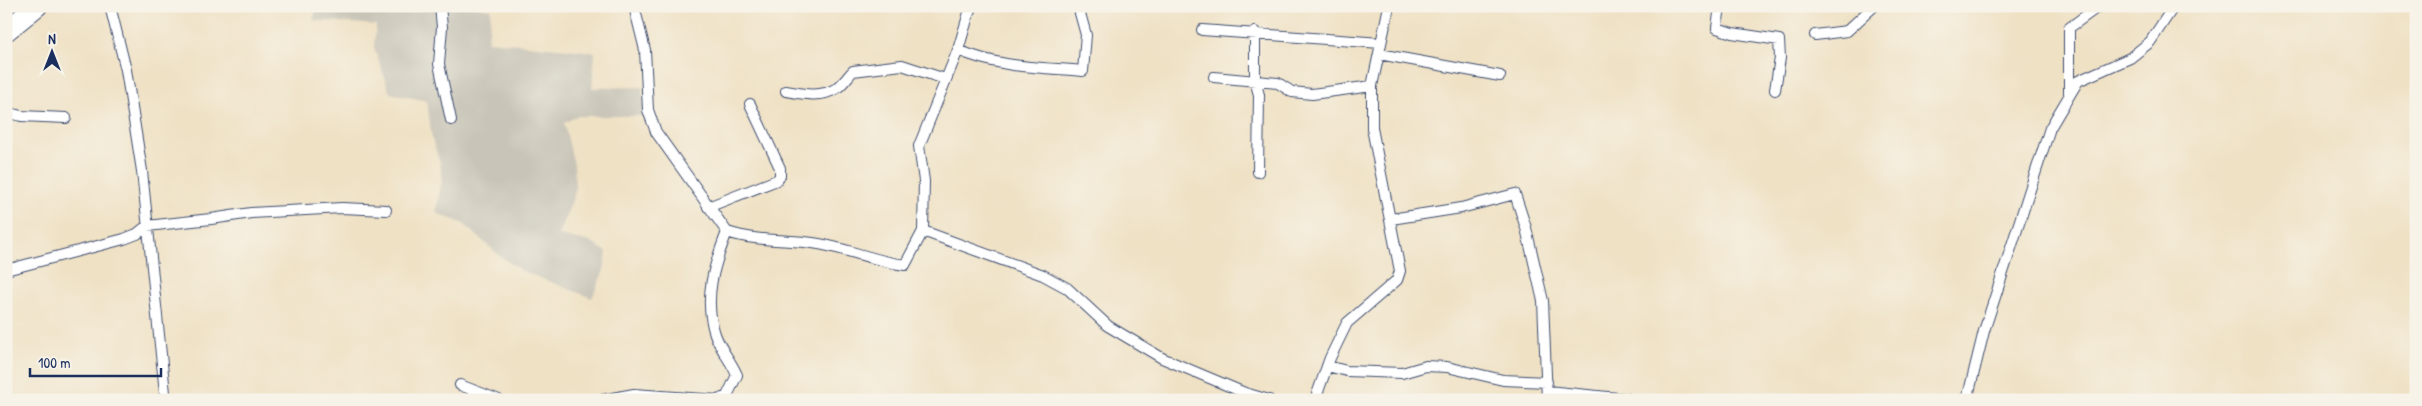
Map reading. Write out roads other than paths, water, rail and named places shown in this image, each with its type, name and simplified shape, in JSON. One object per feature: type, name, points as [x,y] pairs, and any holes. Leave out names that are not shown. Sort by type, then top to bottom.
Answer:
[{"type":"highway","points":[[6,31],[37,6]]},
{"type":"street","points":[[110,6],[126,70],[142,171],[165,392]]},
{"type":"street","points":[[440,6],[442,26],[439,64],[451,120]]},
{"type":"street","points":[[634,6],[645,50],[648,110],[656,132],[708,207],[728,232],[741,236],[820,244],[884,262],[905,265],[923,231],[924,181],[919,146],[958,50],[971,6]]},
{"type":"street","points":[[958,50],[983,60],[1012,66],[1083,71],[1086,34],[1078,6]]},
{"type":"street","points":[[1315,400],[1327,366],[1347,323],[1397,280],[1400,263],[1372,128],[1372,86],[1389,6]]},
{"type":"street","points":[[1720,6],[1717,28],[1732,33],[1779,40],[1780,58],[1775,90]]},
{"type":"street","points":[[1815,34],[1847,31],[1874,6]]},
{"type":"street","points":[[2069,93],[2069,28],[2100,6]]},
{"type":"street","points":[[1967,400],[1984,331],[2050,128],[2069,93],[2078,81],[2130,58],[2150,42],[2174,6]]},
{"type":"street","points":[[1202,30],[1255,32],[1381,43]]},
{"type":"street","points":[[1255,32],[1255,80],[1259,95],[1258,172]]},
{"type":"street","points":[[1379,54],[1500,76]]},
{"type":"street","points":[[786,91],[810,95],[827,92],[837,88],[853,71],[902,65],[945,79]]},
{"type":"street","points":[[1214,77],[1278,83],[1292,92],[1312,94],[1372,86]]},
{"type":"street","points":[[708,207],[777,180],[780,176],[780,168],[750,104]]},
{"type":"street","points":[[6,112],[21,116],[66,118]]},
{"type":"street","points":[[1391,219],[1461,208],[1515,194],[1526,228],[1543,301],[1547,391]]},
{"type":"street","points":[[6,270],[124,239],[137,234],[147,226],[251,212],[342,208],[386,210]]},
{"type":"street","points":[[923,231],[1043,275],[1067,288],[1108,326],[1162,358],[1245,393],[1269,400]]},
{"type":"street","points":[[602,400],[634,394],[718,400],[727,396],[737,375],[715,334],[710,305],[711,280],[728,232]]},
{"type":"street","points":[[1327,366],[1347,370],[1402,373],[1426,366],[1447,367],[1547,391],[1628,399]]},
{"type":"street","points":[[460,385],[498,400]]}]
